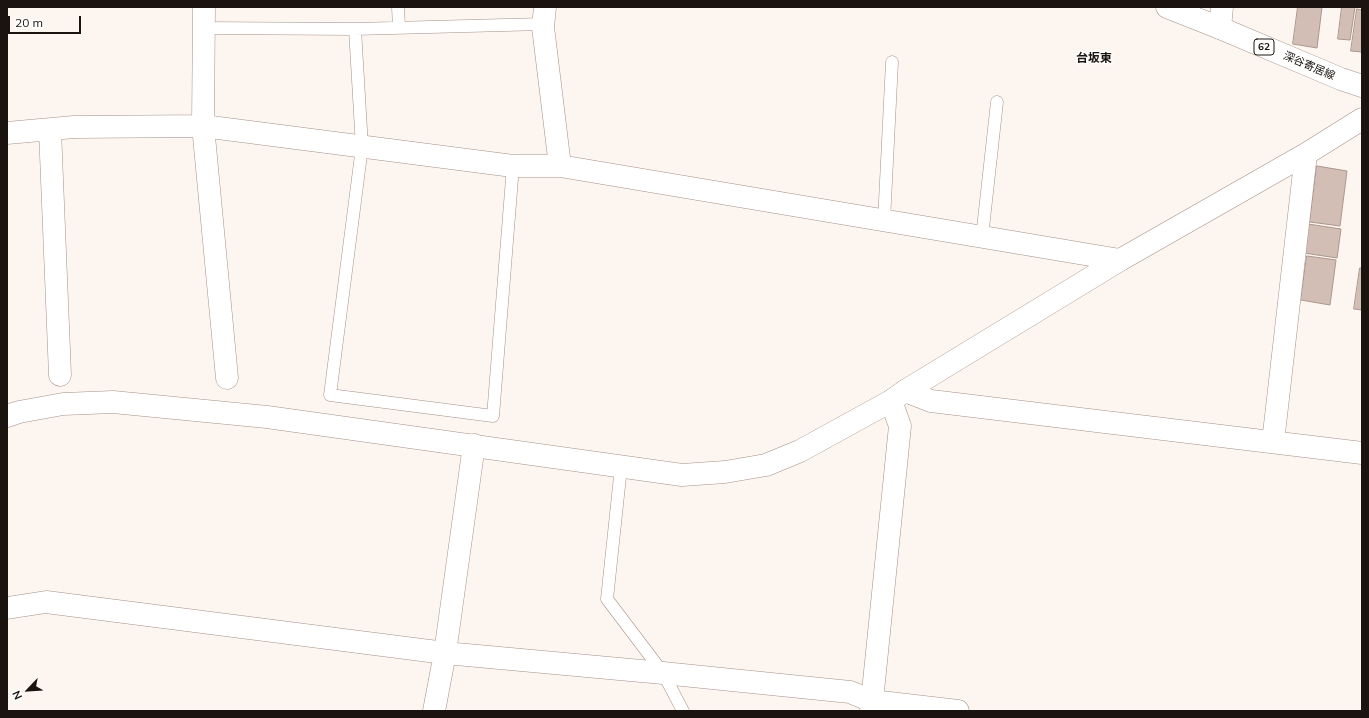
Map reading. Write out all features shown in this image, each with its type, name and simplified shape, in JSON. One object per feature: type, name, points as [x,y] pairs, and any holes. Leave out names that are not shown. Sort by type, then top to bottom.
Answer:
[{"type":"street","name":"深谷寄居線","points":[[1167,7],[1221,17],[1341,79],[1362,86]]},
{"type":"street","points":[[544,16],[560,166]]},
{"type":"street","points":[[203,17],[202,126],[227,378]]},
{"type":"street","points":[[7,416],[19,412],[63,404],[113,402],[267,417],[682,475],[725,472],[766,465],[800,451],[898,396],[1120,260],[1306,154],[1362,119]]},
{"type":"street","points":[[7,133],[74,127],[202,126],[513,166],[560,166],[1120,260]]},
{"type":"street","points":[[50,130],[60,375]]},
{"type":"street","points":[[1273,442],[1306,154]]},
{"type":"street","points":[[898,396],[1362,453]]},
{"type":"street","points":[[871,706],[900,426],[898,396]]},
{"type":"street","points":[[434,711],[445,652],[474,445]]},
{"type":"street","points":[[7,608],[46,602],[445,652],[663,672],[850,692],[871,706],[958,711]]},
{"type":"lane","points":[[398,7],[399,28]]},
{"type":"lane","points":[[203,17],[355,29],[399,28],[544,16]]},
{"type":"lane","points":[[355,29],[362,147],[330,395],[493,416],[513,166]]},
{"type":"lane","points":[[884,221],[892,62]]},
{"type":"lane","points":[[982,237],[996,102]]},
{"type":"lane","points":[[621,467],[607,599],[663,672],[683,711]]},
{"type":"building","points":[[1298,7],[1322,7],[1317,48],[1293,44]]},
{"type":"building","points":[[1342,7],[1355,7],[1350,40],[1338,39]]},
{"type":"building","points":[[1357,9],[1362,10],[1362,52],[1351,51]]},
{"type":"building","points":[[1317,166],[1347,171],[1340,226],[1310,222]]},
{"type":"building","points":[[1308,224],[1341,229],[1337,258],[1304,253]]},
{"type":"building","points":[[1307,256],[1336,260],[1330,305],[1301,300]]},
{"type":"building","points":[[1360,268],[1362,268],[1362,310],[1354,309]]},
{"type":"district","name":"台坂東","points":[[1094,58]]}]
